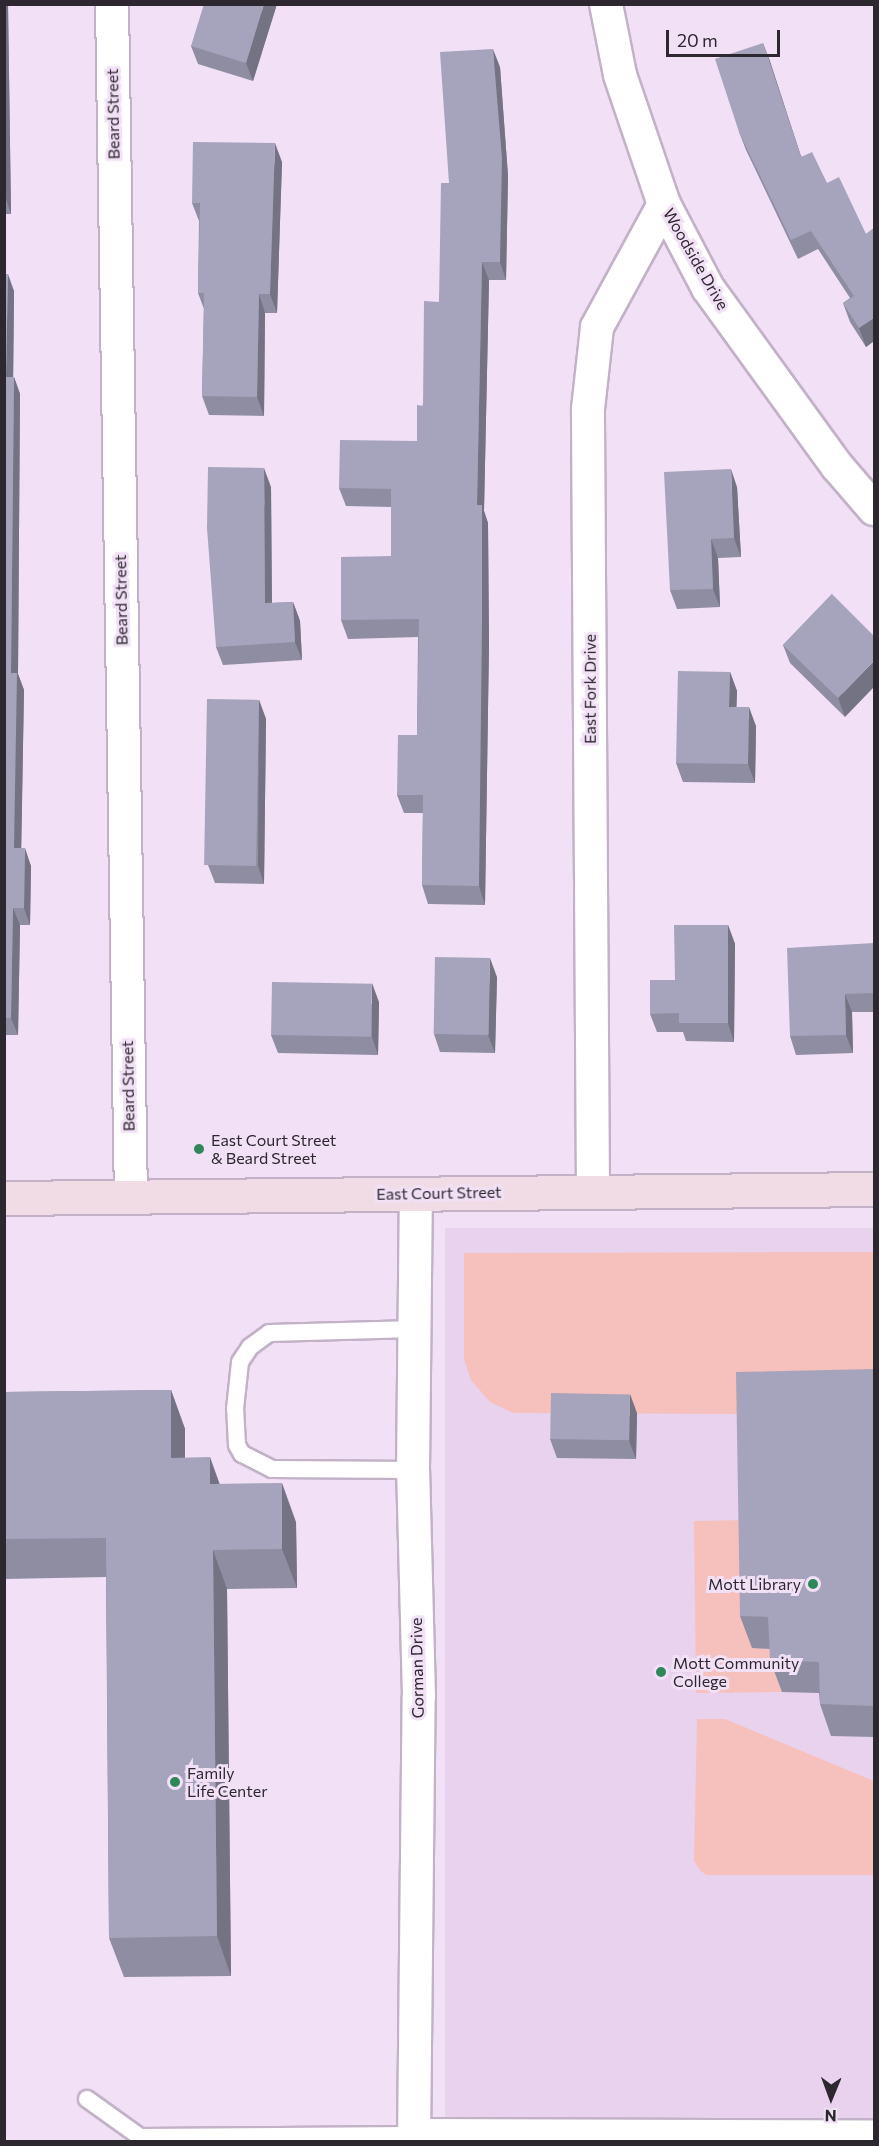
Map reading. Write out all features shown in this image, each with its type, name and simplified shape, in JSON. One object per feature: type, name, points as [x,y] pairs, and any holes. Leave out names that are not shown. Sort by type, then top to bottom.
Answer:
[{"type":"main road","name":"East Court Street","points":[[4,1198],[874,1189]]},
{"type":"street","name":"Beard Street","points":[[112,4],[131,1196]]},
{"type":"street","name":"Woodside Drive","points":[[606,4],[620,75],[664,204],[708,288],[837,466],[874,509]]},
{"type":"street","name":"East Fork Drive","points":[[593,1192],[588,409],[597,327],[664,204]]},
{"type":"street","name":"Gorman Drive","points":[[414,2138],[418,1696],[413,1470],[416,1194]]},
{"type":"street","points":[[414,2138],[874,2137]]},
{"type":"lane","points":[[413,1470],[286,1471],[258,1465],[242,1454],[237,1445],[235,1408],[240,1362],[250,1347],[269,1333],[415,1329]]},
{"type":"lane","points":[[87,2100],[140,2137],[414,2138]]},
{"type":"shaded area","name":"Mott Community College","points":[[445,1228],[874,1228],[874,2141],[445,2141]]},
{"type":"shaded area","points":[[874,1252],[874,1402],[748,1414],[513,1413],[490,1402],[471,1380],[464,1359],[464,1253]]},
{"type":"shaded area","points":[[750,1520],[752,1648],[779,1649],[782,1692],[696,1693],[694,1521]]},
{"type":"shaded area","points":[[697,1719],[725,1719],[874,1781],[874,1875],[706,1875],[700,1870],[694,1861]]},
{"type":"building","points":[[204,4],[264,4],[246,63],[191,46]]},
{"type":"building","points":[[763,43],[801,157],[812,152],[827,183],[839,177],[866,234],[874,228],[874,318],[859,328],[843,303],[854,296],[811,231],[791,240],[739,132],[715,59]]},
{"type":"building","points":[[493,49],[502,158],[500,262],[482,262],[477,505],[482,505],[479,886],[422,885],[423,795],[397,795],[398,735],[417,735],[419,619],[341,620],[341,557],[391,556],[391,489],[339,488],[340,440],[417,441],[417,405],[423,406],[424,301],[439,302],[441,183],[449,183],[440,52]]},
{"type":"building","points":[[193,142],[275,143],[270,294],[259,294],[257,397],[202,396],[204,293],[198,293],[200,203],[192,203]]},
{"type":"building","points":[[4,274],[8,274],[6,377],[14,377],[11,673],[17,673],[14,848],[25,848],[24,908],[13,908],[11,1018],[4,1018]]},
{"type":"building","points":[[208,467],[264,468],[265,603],[293,602],[295,642],[216,647],[207,528]]},
{"type":"building","points":[[731,469],[734,538],[711,539],[713,589],[670,590],[664,472]]},
{"type":"building","points":[[832,594],[874,636],[874,661],[838,698],[783,645]]},
{"type":"building","points":[[678,671],[730,672],[729,707],[749,707],[748,764],[676,763]]},
{"type":"building","points":[[207,699],[259,700],[256,866],[204,865]]},
{"type":"building","points":[[674,925],[728,925],[728,1023],[679,1023],[679,1013],[650,1014],[650,980],[675,980]]},
{"type":"building","points":[[874,943],[874,993],[845,994],[846,1035],[790,1036],[787,948]]},
{"type":"building","points":[[435,957],[490,958],[489,1035],[434,1034]]},
{"type":"building","points":[[272,982],[372,984],[371,1037],[271,1035]]},
{"type":"building","name":"Mott Library","points":[[874,1369],[874,1706],[820,1704],[819,1662],[770,1660],[768,1617],[740,1616],[736,1372]]},
{"type":"building","name":"Family Life Center","points":[[171,1390],[171,1458],[210,1457],[210,1484],[282,1483],[282,1549],[213,1550],[217,1936],[109,1938],[106,1538],[4,1539],[4,1392]]},
{"type":"building","points":[[551,1393],[630,1394],[629,1440],[550,1439]]},
{"type":"place","name":"East Court Street & Beard Street","points":[[199,1149]]},
{"type":"place","name":"Mott Library","points":[[813,1584]]},
{"type":"place","name":"Mott Community College","points":[[661,1672]]},
{"type":"place","name":"Family Life Center","points":[[175,1782]]}]
